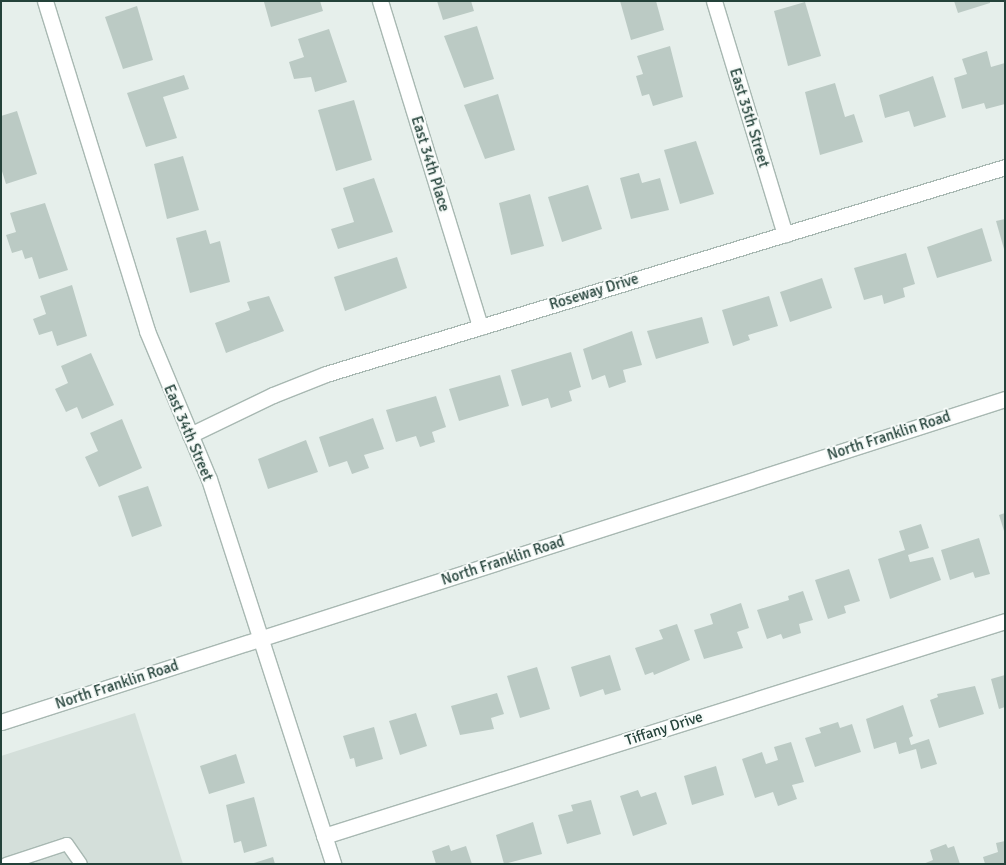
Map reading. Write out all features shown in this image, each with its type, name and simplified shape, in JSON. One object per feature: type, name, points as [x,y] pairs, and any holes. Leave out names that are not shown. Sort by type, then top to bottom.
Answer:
[{"type":"street","name":"East 34th Street","points":[[45,1],[147,331],[209,479],[333,864]]},
{"type":"street","name":"East 34th Place","points":[[380,1],[480,327]]},
{"type":"street","name":"East 35th Street","points":[[714,1],[784,234]]},
{"type":"street","name":"Roseway Drive","points":[[190,435],[294,386],[480,327],[1005,167]]},
{"type":"street","name":"North Franklin Road","points":[[1,722],[1005,399]]},
{"type":"street","name":"Tiffany Drive","points":[[324,836],[1005,621]]},
{"type":"lane","points":[[6,864],[67,844],[81,864]]},
{"type":"shaded area","points":[[135,713],[183,864],[1,864],[1,756]]},
{"type":"building","points":[[320,1],[323,11],[271,27],[264,2]]},
{"type":"building","points":[[437,1],[471,1],[474,11],[443,20]]},
{"type":"building","points":[[620,1],[656,1],[664,30],[631,40]]},
{"type":"building","points":[[954,1],[990,1],[990,3],[958,13]]},
{"type":"building","points":[[805,2],[821,56],[788,66],[774,11]]},
{"type":"building","points":[[137,6],[153,60],[123,69],[105,17]]},
{"type":"building","points":[[477,26],[494,79],[464,88],[444,36]]},
{"type":"building","points":[[329,29],[347,82],[315,92],[311,77],[294,79],[289,62],[304,57],[298,39]]},
{"type":"building","points":[[670,46],[683,97],[653,106],[649,94],[642,96],[636,76],[643,74],[637,56]]},
{"type":"building","points":[[987,51],[991,67],[1005,63],[1005,104],[986,109],[984,103],[962,109],[954,78],[967,74],[962,59]]},
{"type":"building","points":[[184,75],[189,89],[163,97],[177,138],[146,147],[127,93]]},
{"type":"building","points":[[933,76],[946,117],[914,127],[909,111],[885,118],[879,95]]},
{"type":"building","points":[[835,83],[845,117],[854,114],[863,142],[820,155],[805,92]]},
{"type":"building","points":[[498,94],[515,150],[485,159],[464,105]]},
{"type":"building","points":[[354,100],[372,160],[336,171],[318,110]]},
{"type":"building","points":[[17,111],[37,174],[6,184],[1,168],[1,116]]},
{"type":"building","points":[[696,141],[714,194],[680,204],[664,150]]},
{"type":"building","points":[[183,156],[199,210],[167,219],[154,164]]},
{"type":"building","points":[[639,173],[642,183],[660,178],[669,210],[631,219],[620,178]]},
{"type":"building","points":[[374,178],[393,232],[338,249],[331,229],[354,222],[343,188]]},
{"type":"building","points":[[588,185],[602,229],[562,242],[548,197]]},
{"type":"building","points":[[530,194],[544,246],[511,255],[499,203]]},
{"type":"building","points":[[45,203],[68,270],[39,279],[32,257],[25,259],[22,250],[12,253],[6,235],[16,232],[10,213]]},
{"type":"building","points":[[1005,219],[1005,249],[1004,249],[996,221]]},
{"type":"building","points":[[982,228],[992,261],[937,278],[927,247]]},
{"type":"building","points":[[206,230],[210,244],[220,241],[230,282],[190,293],[176,238]]},
{"type":"building","points":[[906,253],[915,284],[903,288],[905,297],[884,304],[882,295],[864,300],[854,268]]},
{"type":"building","points":[[397,257],[407,288],[345,311],[334,277]]},
{"type":"building","points":[[822,278],[832,308],[790,322],[780,292]]},
{"type":"building","points":[[72,285],[87,336],[57,346],[52,331],[39,335],[33,319],[46,314],[40,296]]},
{"type":"building","points":[[269,296],[284,331],[226,353],[215,323],[250,310],[247,302]]},
{"type":"building","points":[[769,296],[778,326],[748,335],[750,340],[733,346],[722,310]]},
{"type":"building","points":[[702,317],[709,343],[656,359],[647,331]]},
{"type":"building","points":[[632,331],[642,365],[623,370],[626,382],[609,388],[605,375],[592,380],[583,349]]},
{"type":"building","points":[[571,352],[581,387],[569,391],[572,401],[551,408],[548,398],[522,406],[511,370]]},
{"type":"building","points":[[91,353],[114,405],[82,419],[77,407],[66,412],[55,389],[68,383],[61,366]]},
{"type":"building","points":[[500,375],[509,406],[459,421],[449,389]]},
{"type":"building","points":[[436,396],[446,427],[432,432],[435,442],[420,447],[416,436],[396,442],[386,410]]},
{"type":"building","points":[[373,418],[384,449],[364,455],[369,468],[352,474],[347,461],[329,467],[319,437]]},
{"type":"building","points":[[122,419],[142,468],[99,487],[85,457],[98,451],[90,433]]},
{"type":"building","points":[[306,440],[318,472],[268,489],[258,459]]},
{"type":"building","points":[[148,486],[162,526],[132,537],[118,496]]},
{"type":"building","points":[[1005,513],[1005,531],[1004,531],[999,515]]},
{"type":"building","points":[[921,524],[929,548],[908,555],[910,562],[933,557],[941,580],[890,599],[878,559],[905,550],[899,531]]},
{"type":"building","points":[[979,538],[990,574],[975,578],[973,572],[950,580],[941,550]]},
{"type":"building","points":[[849,569],[860,601],[844,606],[846,613],[828,619],[815,580]]},
{"type":"building","points":[[803,591],[813,620],[799,624],[801,633],[783,639],[781,634],[767,639],[757,610],[789,600],[788,596]]},
{"type":"building","points":[[741,603],[749,628],[737,632],[743,648],[704,659],[694,630],[713,624],[710,614]]},
{"type":"building","points":[[677,624],[690,660],[654,675],[653,672],[645,675],[635,648],[663,639],[659,630]]},
{"type":"building","points":[[610,655],[621,690],[605,695],[603,689],[580,697],[571,667]]},
{"type":"building","points":[[537,667],[550,709],[520,718],[507,676]]},
{"type":"building","points":[[1005,675],[1005,707],[999,709],[991,679]]},
{"type":"building","points":[[975,686],[984,714],[939,728],[930,700],[938,697],[937,694]]},
{"type":"building","points":[[497,693],[504,714],[491,718],[494,729],[460,735],[451,706]]},
{"type":"building","points":[[903,705],[913,736],[909,738],[911,745],[929,739],[937,764],[921,769],[916,749],[899,754],[896,742],[874,749],[866,719]]},
{"type":"building","points":[[416,713],[427,746],[400,755],[389,721]]},
{"type":"building","points":[[838,722],[840,728],[852,724],[861,752],[815,767],[805,738],[821,733],[819,728]]},
{"type":"building","points":[[374,727],[383,759],[356,767],[354,758],[350,759],[343,736]]},
{"type":"building","points":[[791,742],[804,782],[792,785],[797,799],[778,806],[773,792],[755,798],[742,759],[762,752],[766,764],[778,760],[774,747]]},
{"type":"building","points":[[236,754],[245,783],[209,794],[200,766]]},
{"type":"building","points":[[716,766],[724,795],[692,805],[684,776]]},
{"type":"building","points":[[638,790],[641,797],[656,792],[667,824],[633,836],[620,796]]},
{"type":"building","points":[[254,797],[267,846],[244,853],[241,841],[234,843],[226,805]]},
{"type":"building","points":[[591,800],[601,834],[567,844],[558,815],[573,811],[571,805]]},
{"type":"building","points":[[533,822],[542,854],[504,864],[496,835]]},
{"type":"building","points":[[1005,841],[1005,864],[985,864],[983,857],[998,852],[996,843]]},
{"type":"building","points":[[946,844],[948,848],[954,846],[960,864],[923,864],[933,860],[930,850]]},
{"type":"building","points":[[449,845],[451,851],[466,846],[472,864],[436,864],[432,851]]},
{"type":"building","points":[[273,857],[275,864],[254,864],[254,863]]}]
